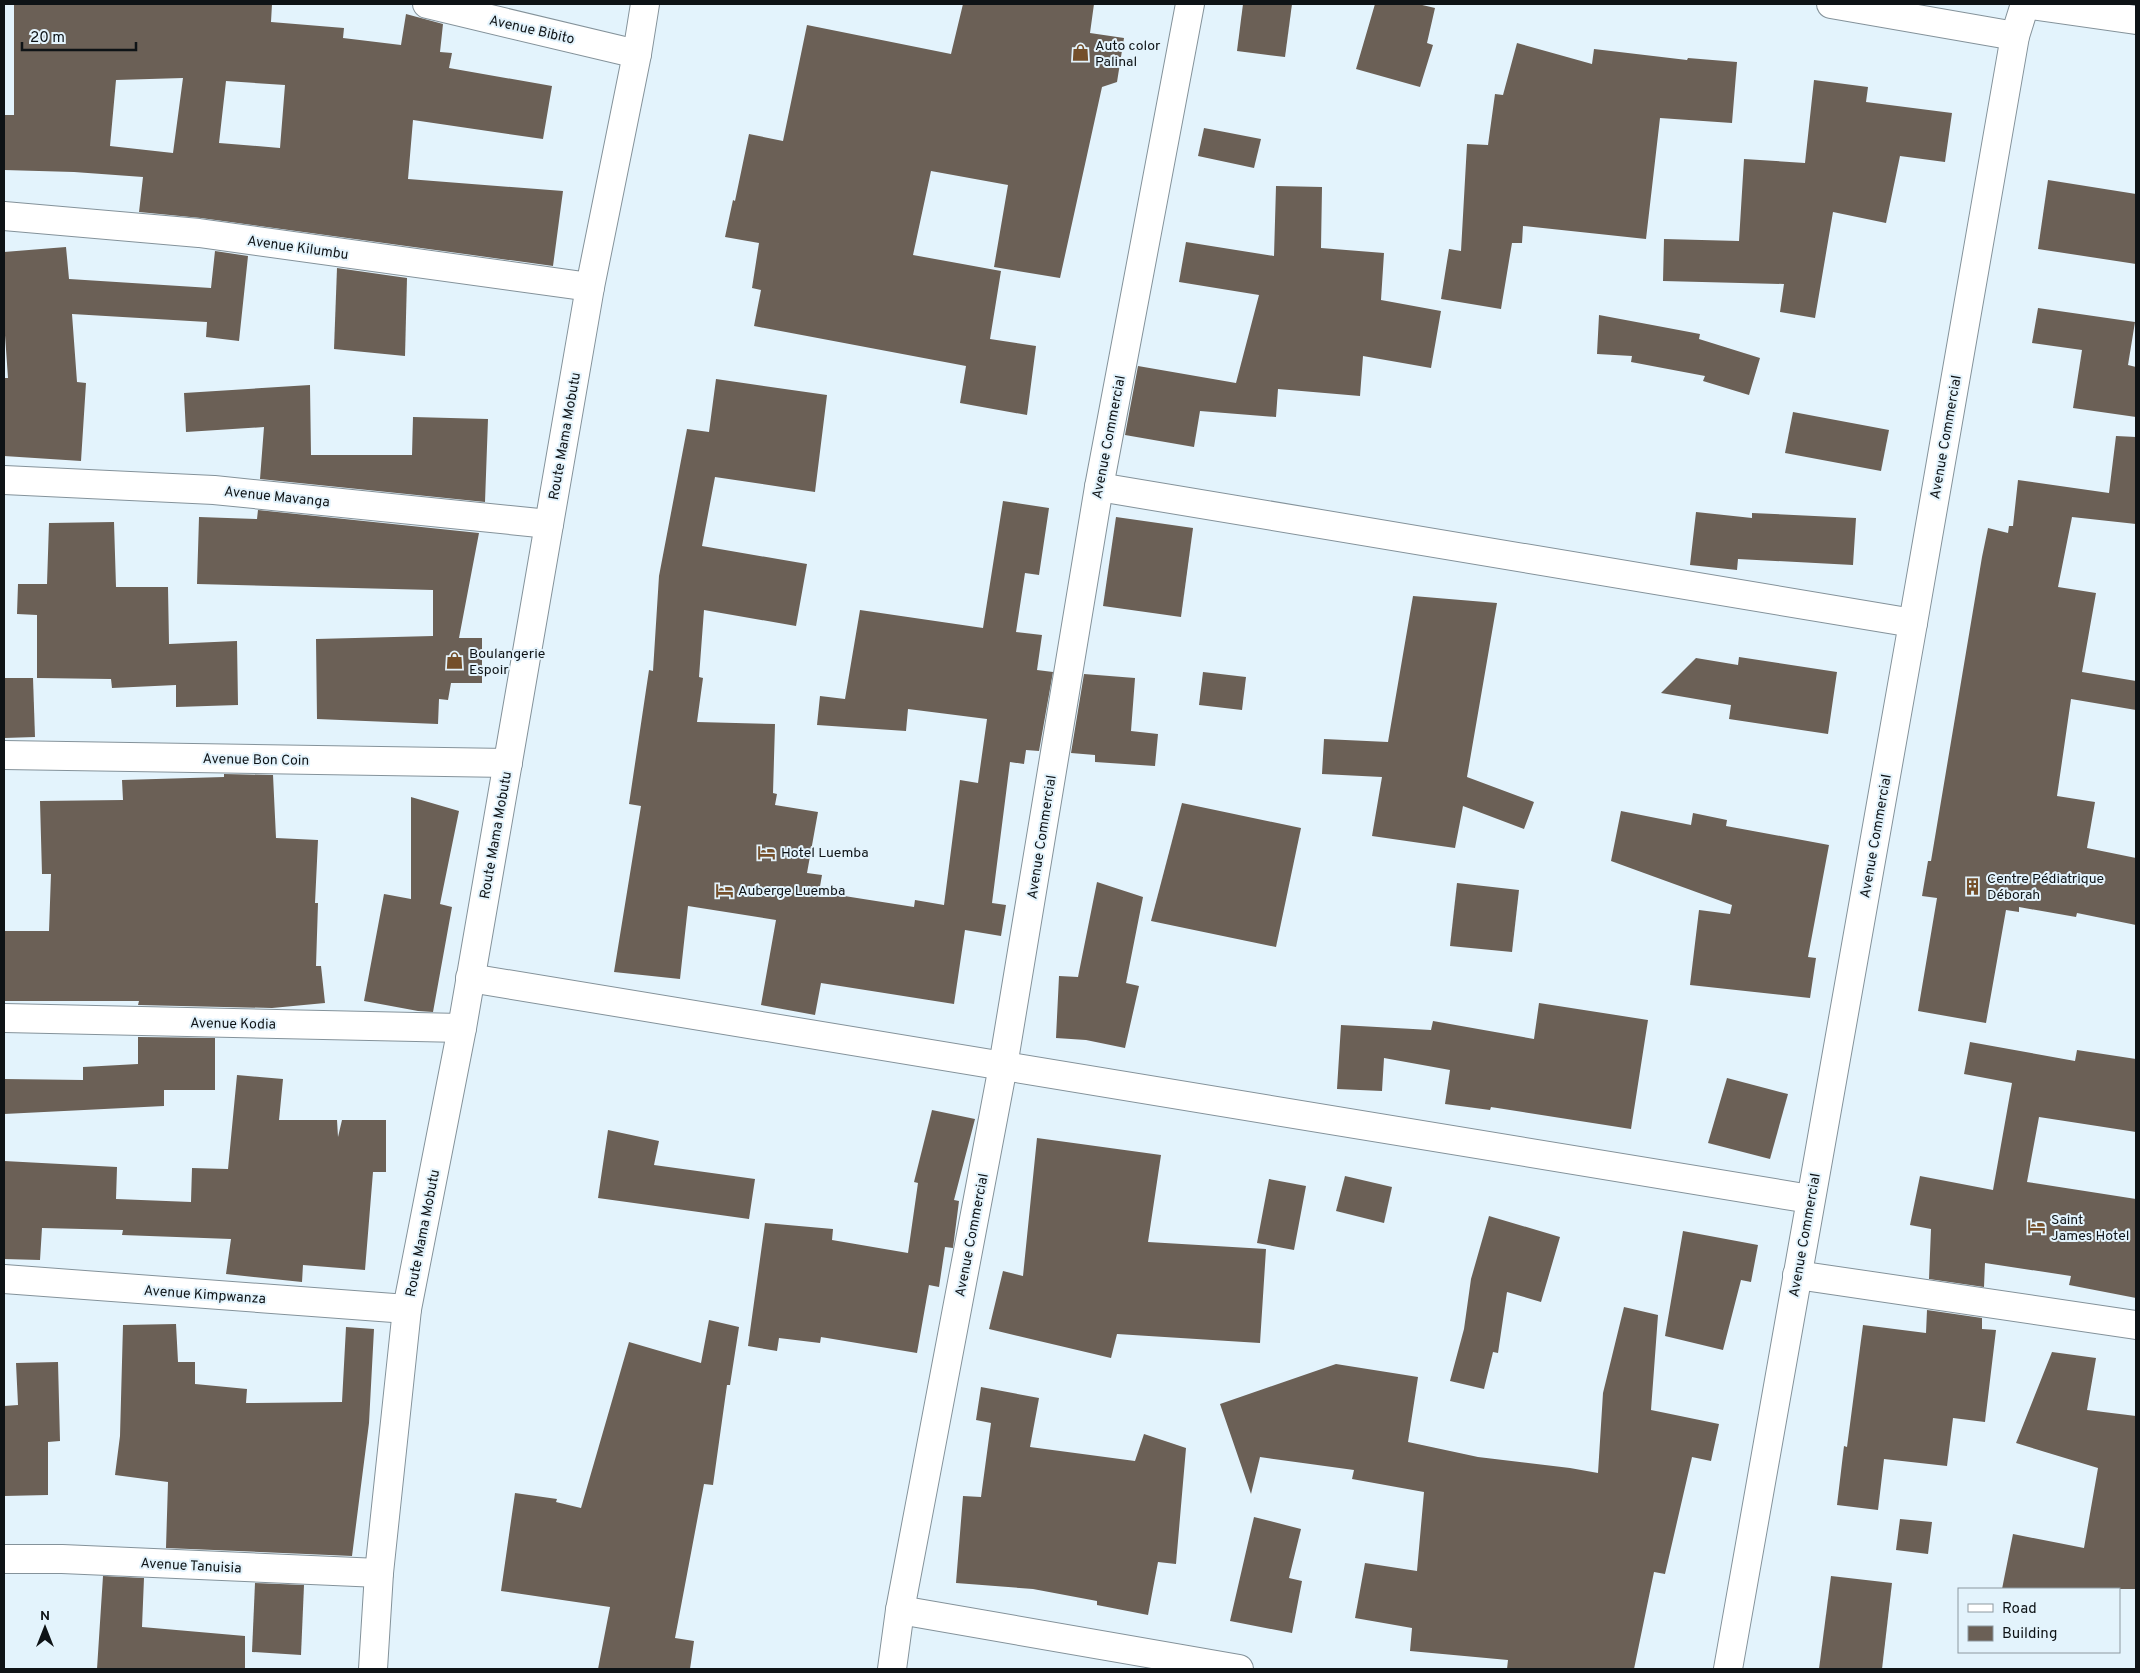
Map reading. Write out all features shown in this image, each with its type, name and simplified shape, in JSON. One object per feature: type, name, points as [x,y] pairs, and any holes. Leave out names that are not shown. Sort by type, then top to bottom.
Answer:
[{"type":"street","name":"Avenue Bibito","points":[[427,4],[637,54]]},
{"type":"street","name":"Route Mama Mobutu","points":[[373,1669],[379,1573],[407,1309],[462,1028],[590,286],[637,54],[644,4]]},
{"type":"street","name":"Avenue Commercial","points":[[892,1669],[900,1610],[1003,1066],[1098,487],[1190,4]]},
{"type":"street","points":[[1831,4],[2015,36]]},
{"type":"street","name":"Avenue Commercial","points":[[1728,1669],[2015,36],[2025,4]]},
{"type":"street","points":[[2025,4],[2136,20]]},
{"type":"street","name":"Avenue Kilumbu","points":[[4,216],[199,233],[590,286]]},
{"type":"street","name":"Avenue Mavanga","points":[[4,480],[214,490],[549,524]]},
{"type":"street","points":[[1098,487],[1913,623]]},
{"type":"street","name":"Avenue Bon Coin","points":[[4,755],[508,763]]},
{"type":"street","points":[[470,978],[1810,1199]]},
{"type":"street","name":"Avenue Kodia","points":[[4,1018],[462,1028]]},
{"type":"street","points":[[1797,1275],[2136,1325]]},
{"type":"street","name":"Avenue Kimpwanza","points":[[4,1279],[407,1309]]},
{"type":"street","name":"Avenue Tanuisia","points":[[4,1559],[62,1559],[379,1573]]},
{"type":"street","points":[[900,1610],[1239,1669]]},
{"type":"building","points":[[14,4],[272,4],[271,22],[344,28],[343,38],[401,45],[406,14],[443,24],[440,52],[452,53],[449,68],[552,86],[543,139],[413,120],[408,179],[563,191],[553,266],[201,218],[139,212],[143,177],[74,172],[4,170],[4,115],[14,115]],"holes":[[[183,78],[173,153],[110,146],[116,80]],[[226,81],[285,85],[280,148],[219,143]]]},
{"type":"building","points":[[963,4],[1094,4],[1090,33],[1124,38],[1117,82],[1102,87],[1060,278],[994,267],[1008,185],[931,171],[913,255],[1001,271],[990,339],[1036,346],[1027,415],[960,403],[966,366],[754,326],[761,290],[752,288],[759,243],[725,237],[733,200],[735,201],[749,134],[783,141],[807,25],[951,54]]},
{"type":"building","points":[[1243,4],[1292,4],[1285,57],[1237,51]]},
{"type":"building","points":[[1375,4],[1418,4],[1435,8],[1427,43],[1433,45],[1420,87],[1356,69]]},
{"type":"building","points":[[1517,43],[1592,64],[1594,49],[1687,60],[1688,58],[1737,62],[1732,123],[1660,118],[1646,239],[1523,226],[1522,243],[1512,243],[1501,309],[1441,299],[1449,249],[1461,251],[1467,144],[1488,145],[1495,94],[1503,95]]},
{"type":"building","points":[[1814,80],[1868,87],[1866,102],[1952,113],[1945,162],[1900,156],[1886,223],[1833,212],[1815,318],[1780,312],[1784,284],[1663,281],[1664,239],[1739,241],[1744,159],[1805,163]]},
{"type":"building","points":[[1204,128],[1261,139],[1254,168],[1198,156]]},
{"type":"building","points":[[2048,180],[2136,194],[2136,264],[2038,249]]},
{"type":"building","points":[[1276,186],[1322,187],[1321,248],[1384,253],[1381,300],[1441,311],[1431,368],[1363,356],[1360,396],[1278,389],[1276,417],[1200,411],[1194,447],[1125,435],[1138,366],[1236,383],[1259,295],[1179,282],[1186,242],[1274,256]]},
{"type":"building","points":[[66,247],[69,279],[211,288],[215,251],[248,256],[239,341],[206,337],[207,322],[72,314],[77,382],[86,383],[81,461],[4,456],[4,378],[8,378],[4,321],[4,252]]},
{"type":"building","points":[[337,268],[407,278],[405,356],[334,349]]},
{"type":"building","points":[[2038,308],[2135,322],[2128,365],[2136,367],[2136,417],[2073,408],[2082,350],[2032,343]]},
{"type":"building","points":[[1599,315],[1700,334],[1699,339],[1760,358],[1749,395],[1703,381],[1705,376],[1631,362],[1632,356],[1597,354]]},
{"type":"building","points":[[716,379],[827,395],[815,492],[715,477],[702,546],[807,564],[796,626],[704,610],[699,677],[703,678],[697,722],[775,724],[773,793],[777,794],[775,805],[818,812],[807,873],[822,875],[819,892],[914,907],[915,900],[944,905],[960,780],[978,783],[987,719],[908,709],[906,731],[817,725],[820,696],[845,699],[860,610],[983,628],[1003,501],[1049,508],[1039,575],[1025,573],[1016,632],[1042,635],[1037,670],[1053,672],[1039,751],[1026,750],[1024,764],[1010,762],[992,903],[1006,905],[1001,936],[965,930],[954,1004],[821,983],[815,1015],[761,1005],[776,920],[688,906],[680,979],[614,972],[641,806],[629,804],[649,670],[653,671],[659,576],[687,429],[709,432]]},
{"type":"building","points":[[310,385],[311,455],[412,455],[413,417],[488,419],[485,502],[260,479],[264,427],[186,432],[184,393]]},
{"type":"building","points":[[1793,412],[1889,430],[1881,471],[1785,453]]},
{"type":"building","points":[[2116,436],[2136,437],[2136,524],[2072,517],[2058,587],[2096,593],[2082,672],[2136,681],[2136,710],[2071,699],[2057,796],[2095,802],[2087,848],[2136,858],[2136,925],[2077,913],[2076,917],[2019,907],[2019,912],[2006,910],[1986,1023],[1918,1011],[1937,898],[1922,896],[1928,861],[1931,861],[1988,528],[2008,533],[2009,526],[2013,526],[2018,480],[2109,493]]},
{"type":"building","points":[[258,510],[479,533],[459,638],[482,638],[482,683],[451,683],[448,700],[439,699],[438,724],[317,719],[316,639],[433,636],[433,590],[197,584],[199,517],[257,519]]},
{"type":"building","points":[[1696,512],[1752,518],[1752,513],[1856,518],[1853,565],[1738,559],[1737,570],[1690,565]]},
{"type":"building","points":[[1116,517],[1193,528],[1181,617],[1103,606]]},
{"type":"building","points":[[114,522],[116,587],[168,587],[169,644],[237,641],[238,705],[176,707],[176,685],[112,688],[111,679],[37,678],[37,615],[17,614],[18,584],[47,584],[49,523]]},
{"type":"building","points":[[1413,596],[1497,603],[1467,777],[1534,802],[1524,829],[1463,806],[1455,848],[1372,836],[1382,777],[1322,774],[1324,739],[1388,742]]},
{"type":"building","points":[[1739,657],[1837,672],[1828,734],[1729,719],[1731,705],[1661,693],[1696,658],[1738,665]]},
{"type":"building","points":[[1203,672],[1246,677],[1242,710],[1199,705]]},
{"type":"building","points":[[1084,674],[1135,678],[1131,731],[1158,734],[1155,766],[1095,762],[1095,755],[1071,753]]},
{"type":"building","points":[[4,678],[33,678],[35,737],[4,738]]},
{"type":"building","points":[[224,774],[273,775],[276,838],[318,840],[315,903],[318,903],[316,966],[321,966],[325,1003],[272,1008],[138,1005],[139,1001],[4,1001],[4,931],[49,931],[51,874],[42,874],[40,801],[123,800],[122,780],[224,777]]},
{"type":"building","points":[[411,797],[459,811],[440,904],[452,907],[433,1012],[364,1001],[384,894],[411,899]]},
{"type":"building","points":[[1182,803],[1301,828],[1276,947],[1151,921]]},
{"type":"building","points":[[1621,811],[1691,825],[1693,813],[1727,820],[1726,826],[1829,845],[1808,957],[1816,958],[1810,998],[1690,985],[1699,910],[1730,914],[1732,905],[1611,861]]},
{"type":"building","points":[[1097,882],[1143,897],[1126,983],[1139,986],[1125,1048],[1086,1040],[1056,1038],[1059,976],[1078,977]]},
{"type":"building","points":[[1457,883],[1519,890],[1512,952],[1450,946]]},
{"type":"building","points":[[1539,1003],[1648,1020],[1631,1129],[1491,1107],[1490,1110],[1445,1104],[1450,1070],[1384,1058],[1382,1091],[1337,1089],[1341,1025],[1431,1030],[1433,1021],[1534,1039]]},
{"type":"building","points":[[138,1037],[215,1038],[215,1090],[164,1090],[164,1106],[4,1114],[4,1079],[83,1080],[83,1067],[138,1064]]},
{"type":"building","points":[[1970,1042],[2075,1061],[2077,1050],[2136,1059],[2136,1132],[2039,1117],[2027,1182],[2136,1199],[2136,1298],[2069,1285],[2071,1276],[1985,1263],[1984,1287],[1929,1279],[1931,1229],[1910,1225],[1920,1176],[1993,1190],[2012,1083],[1964,1074]]},
{"type":"building","points":[[237,1075],[283,1079],[279,1120],[337,1120],[338,1137],[342,1120],[386,1120],[386,1172],[373,1172],[365,1270],[303,1265],[302,1282],[226,1274],[231,1239],[122,1235],[123,1230],[42,1228],[40,1260],[4,1259],[4,1161],[117,1167],[116,1199],[191,1202],[192,1168],[228,1169]]},
{"type":"building","points":[[1727,1078],[1788,1094],[1770,1159],[1708,1143]]},
{"type":"building","points":[[932,1110],[975,1119],[954,1200],[959,1201],[953,1248],[945,1247],[939,1287],[929,1285],[917,1353],[821,1337],[820,1343],[779,1338],[777,1351],[748,1346],[765,1223],[833,1229],[832,1240],[908,1253],[918,1183],[914,1182]]},
{"type":"building","points":[[608,1130],[659,1141],[654,1165],[755,1179],[749,1219],[598,1198]]},
{"type":"building","points":[[1037,1138],[1161,1155],[1148,1242],[1266,1249],[1260,1343],[1117,1334],[1111,1358],[989,1329],[1003,1271],[1023,1276]]},
{"type":"building","points":[[1345,1176],[1392,1187],[1384,1223],[1336,1211]]},
{"type":"building","points":[[1269,1179],[1306,1186],[1294,1250],[1257,1243]]},
{"type":"building","points":[[1489,1216],[1560,1237],[1541,1302],[1507,1292],[1498,1353],[1493,1352],[1484,1389],[1450,1381],[1464,1329],[1471,1279]]},
{"type":"building","points":[[1683,1231],[1758,1245],[1751,1282],[1741,1280],[1723,1350],[1665,1336]]},
{"type":"building","points":[[1624,1307],[1658,1315],[1651,1410],[1719,1424],[1711,1461],[1692,1457],[1665,1574],[1654,1572],[1634,1669],[1507,1669],[1508,1660],[1410,1651],[1412,1628],[1355,1618],[1365,1563],[1417,1571],[1424,1492],[1352,1479],[1354,1470],[1260,1457],[1251,1494],[1220,1404],[1336,1364],[1418,1377],[1408,1442],[1478,1457],[1598,1473],[1603,1393]]},
{"type":"building","points":[[1927,1310],[1982,1318],[1982,1329],[1996,1330],[1985,1422],[1953,1418],[1947,1466],[1884,1459],[1878,1510],[1837,1505],[1844,1446],[1847,1447],[1863,1325],[1926,1333]]},
{"type":"building","points":[[709,1320],[739,1327],[730,1385],[727,1385],[713,1485],[704,1484],[675,1638],[694,1641],[690,1669],[598,1669],[610,1607],[501,1591],[515,1493],[557,1499],[556,1502],[581,1508],[629,1342],[701,1363]]},
{"type":"building","points":[[176,1324],[178,1362],[195,1362],[195,1384],[247,1389],[246,1403],[342,1402],[346,1327],[374,1329],[369,1423],[352,1556],[166,1548],[168,1482],[115,1475],[120,1436],[123,1325]]},
{"type":"building","points":[[2052,1352],[2096,1358],[2087,1410],[2136,1416],[2136,1589],[2002,1588],[2013,1534],[2084,1548],[2098,1468],[2016,1443]]},
{"type":"building","points":[[58,1362],[60,1441],[48,1442],[48,1495],[4,1496],[4,1406],[18,1405],[16,1363]]},
{"type":"building","points":[[981,1387],[1039,1398],[1030,1447],[1135,1461],[1144,1434],[1186,1448],[1176,1564],[1158,1562],[1148,1615],[1097,1605],[1097,1601],[1033,1589],[956,1583],[963,1496],[981,1497],[991,1423],[976,1420]]},
{"type":"building","points":[[1254,1517],[1301,1529],[1289,1578],[1302,1581],[1292,1633],[1230,1621]]},
{"type":"building","points":[[1900,1519],[1932,1522],[1928,1554],[1896,1550]]},
{"type":"building","points":[[103,1576],[144,1578],[142,1627],[245,1636],[245,1669],[97,1669]]},
{"type":"building","points":[[1831,1576],[1892,1583],[1882,1669],[1819,1669]]},
{"type":"building","points":[[255,1583],[304,1585],[301,1655],[252,1652]]},
{"type":"place","name":"Auto color Palinal","points":[[1081,53]]},
{"type":"place","name":"Boulangerie Espoir","points":[[455,661]]},
{"type":"place","name":"Hotel Luemba","points":[[767,852]]},
{"type":"place","name":"Centre Pédiatrique Déborah","points":[[1973,886]]},
{"type":"place","name":"Auberge Luemba","points":[[724,890]]},
{"type":"place","name":"Saint James Hotel","points":[[2037,1227]]}]
